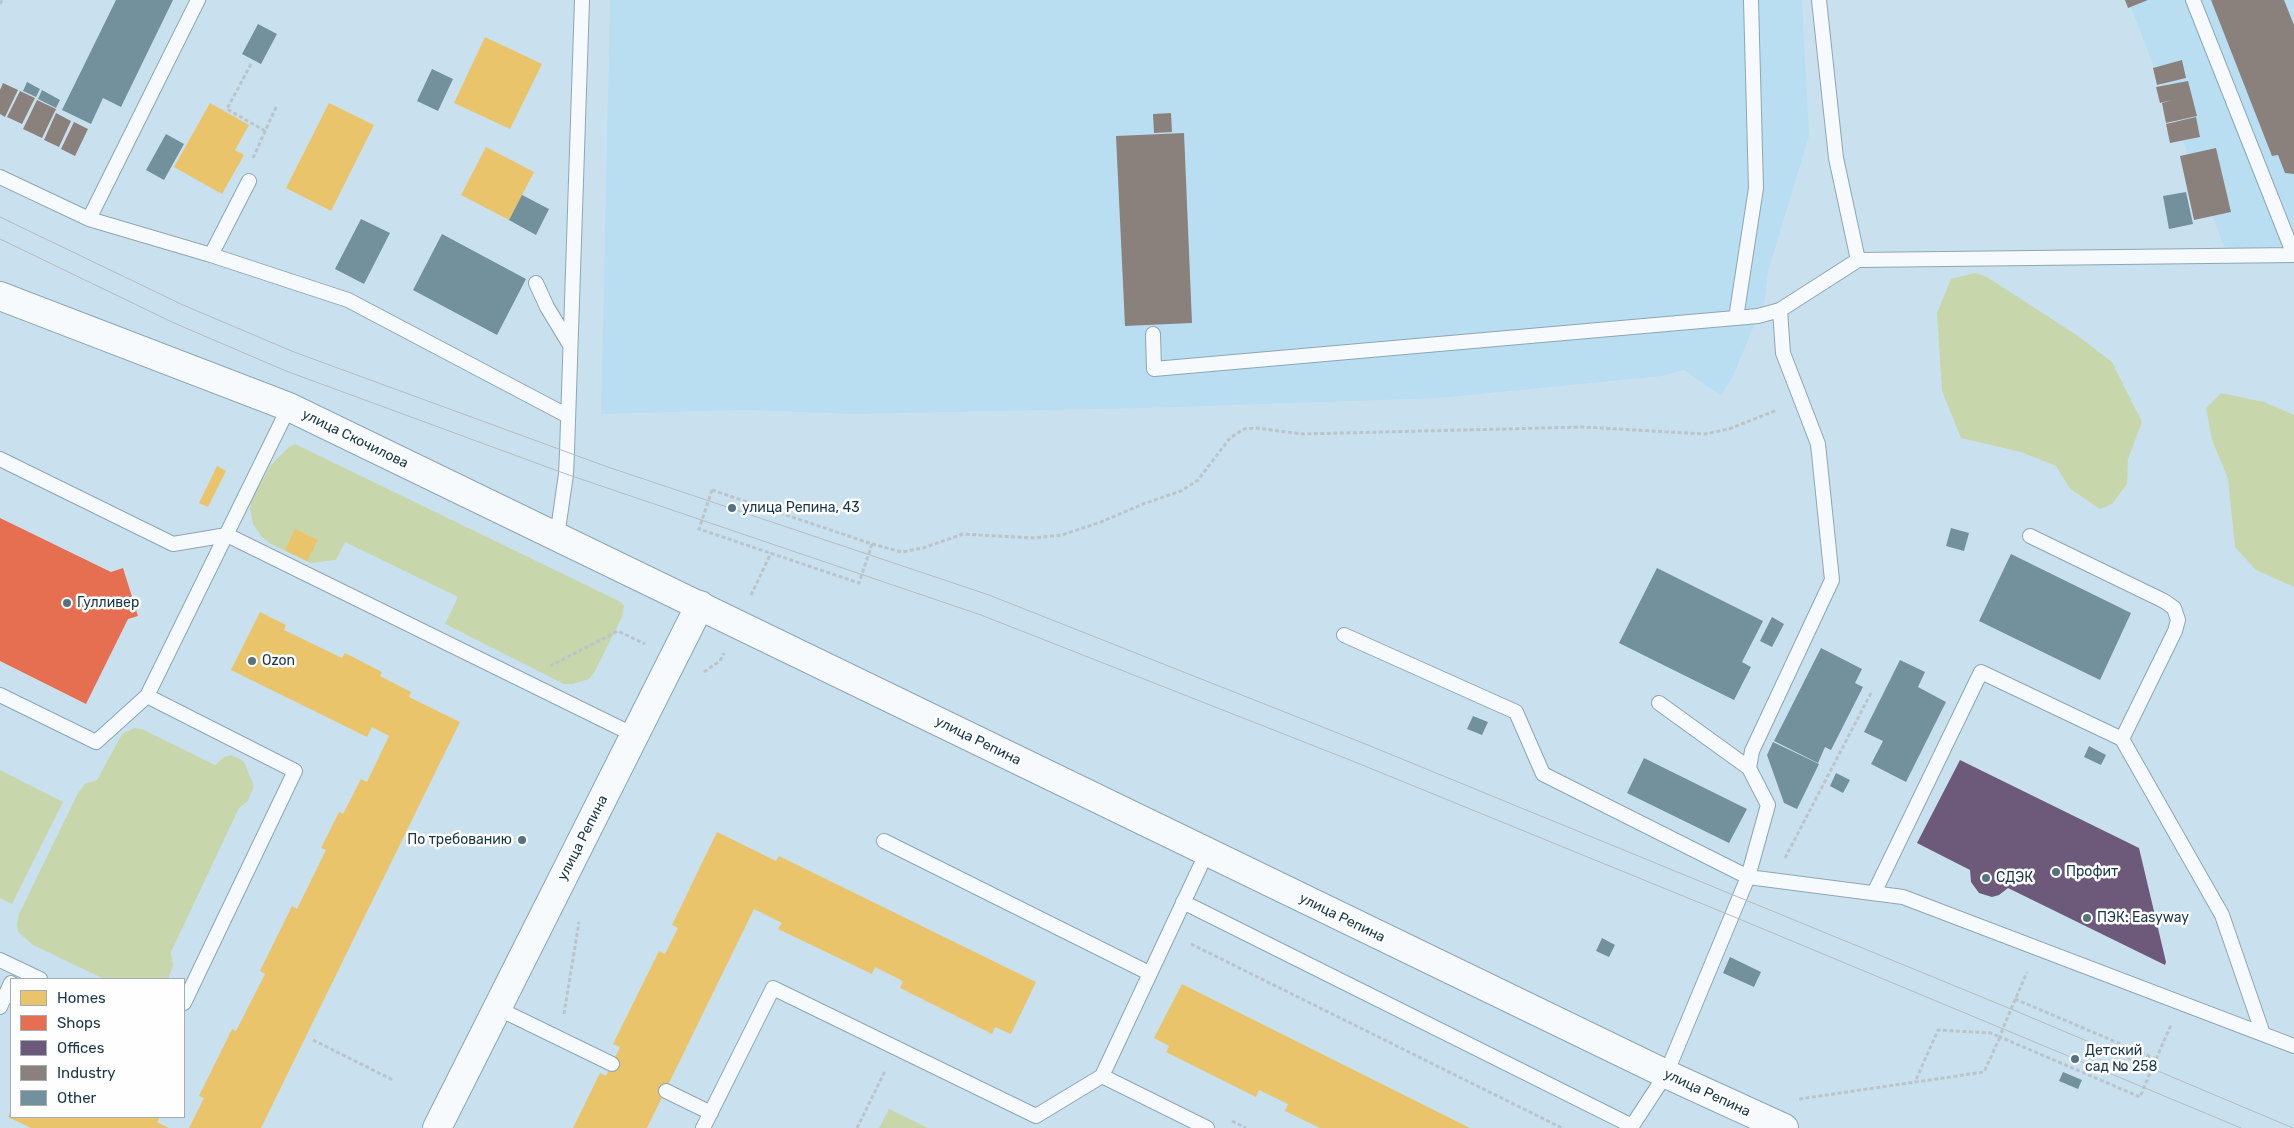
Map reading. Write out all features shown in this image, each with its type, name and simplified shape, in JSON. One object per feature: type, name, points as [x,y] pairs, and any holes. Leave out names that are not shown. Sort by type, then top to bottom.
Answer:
[{"type":"street","name":"улица Скочилова","points":[[0,296],[289,407],[700,606]]},
{"type":"street","name":"улица Репина","points":[[437,1128],[700,606],[1666,1074],[1777,1125]]},
{"type":"lane","points":[[89,219],[198,0]]},
{"type":"lane","points":[[557,536],[566,474],[582,0]]},
{"type":"lane","points":[[1736,318],[1756,188],[1751,0]]},
{"type":"lane","points":[[1819,0],[1836,158],[1858,260]]},
{"type":"lane","points":[[1153,334],[1154,369],[1758,316],[1780,310],[1858,260],[2294,256],[2193,0]]},
{"type":"lane","points":[[0,177],[89,219],[211,255],[348,300],[568,416]]},
{"type":"lane","points":[[211,255],[249,181]]},
{"type":"lane","points":[[536,282],[547,307],[570,346]]},
{"type":"lane","points":[[1749,768],[1752,751],[1832,580],[1818,444],[1783,353],[1780,310]]},
{"type":"lane","points":[[0,695],[96,742],[147,696],[289,407]]},
{"type":"lane","points":[[0,459],[173,544],[227,535],[634,735]]},
{"type":"lane","points":[[2030,536],[2164,601],[2174,608],[2178,620],[2175,631],[2122,739]]},
{"type":"lane","points":[[1344,635],[1516,712],[1543,774],[1748,877],[1903,897],[2294,1046]]},
{"type":"lane","points":[[1874,893],[1981,672],[2122,739],[2222,915],[2262,1034]]},
{"type":"lane","points":[[147,696],[295,771],[185,1001]]},
{"type":"lane","points":[[1183,902],[1632,1126],[1666,1074],[1748,877],[1768,805],[1749,768],[1659,703]]},
{"type":"lane","points":[[884,841],[1149,973]]},
{"type":"lane","points":[[703,1128],[773,988],[1036,1116],[1102,1076],[1207,852]]},
{"type":"lane","points":[[0,960],[16,974],[35,978]]},
{"type":"lane","points":[[0,1007],[10,985]]},
{"type":"lane","points":[[497,1008],[612,1064]]},
{"type":"lane","points":[[1102,1076],[1207,1128]]},
{"type":"lane","points":[[666,1091],[711,1113]]},
{"type":"path","points":[[0,4],[2,0]]},
{"type":"path","points":[[251,64],[226,109],[265,131]]},
{"type":"path","points":[[249,181],[246,174],[277,105]]},
{"type":"path","points":[[872,544],[859,583],[699,529],[712,490],[872,544],[902,552],[923,548],[963,534],[1033,538],[1062,535],[1181,491],[1198,480],[1230,438],[1244,429],[1257,428],[1302,434],[1583,427],[1705,434],[1730,429],[1775,412],[1784,406],[1797,388]]},
{"type":"path","points":[[535,686],[543,670],[618,631],[704,673]]},
{"type":"path","points":[[1773,880],[1871,693]]},
{"type":"path","points":[[560,1039],[579,922],[582,914]]},
{"type":"path","points":[[1184,942],[1562,1128]]},
{"type":"path","points":[[1777,1125],[1780,1102],[1984,1072],[2037,948]]},
{"type":"path","points":[[2016,999],[2156,1059]]},
{"type":"path","points":[[1915,1082],[1938,1030],[1991,1033],[2140,1096],[2181,1003]]},
{"type":"path","points":[[313,1040],[393,1080]]},
{"type":"path","points":[[857,1128],[896,1048]]},
{"type":"path","points":[[1229,1120],[1246,1128]]},
{"type":"shaded area","points":[[610,0],[1802,0],[1809,136],[1768,272],[1764,307],[1758,316],[1733,376],[1721,396],[1684,370],[1662,376],[1440,398],[1147,408],[854,414],[746,410],[601,414]]},
{"type":"shaded area","points":[[2128,0],[2294,0],[2294,246],[2225,249]]},
{"type":"green space","points":[[1975,273],[1987,277],[2078,336],[2112,362],[2142,422],[2128,459],[2127,484],[2112,504],[2100,509],[2070,489],[2056,466],[2021,452],[1961,438],[1942,391],[1937,313],[1951,279]]},
{"type":"green space","points":[[2221,393],[2264,402],[2294,415],[2294,587],[2256,570],[2235,547],[2228,479],[2212,440],[2206,408]]},
{"type":"green space","points":[[295,444],[621,602],[624,606],[622,617],[594,673],[589,679],[573,684],[564,684],[445,624],[458,597],[345,542],[336,560],[310,563],[271,544],[262,537],[253,524],[250,509],[251,501],[270,466],[289,447]]},
{"type":"green space","points":[[134,728],[142,729],[215,765],[224,757],[231,755],[244,762],[254,786],[248,801],[239,808],[171,952],[173,966],[168,978],[102,978],[33,945],[18,932],[19,914],[78,793],[85,784],[97,780],[122,734]]},
{"type":"green space","points":[[0,770],[63,802],[12,904],[0,898]]},
{"type":"green space","points":[[889,1109],[928,1128],[879,1128]]},
{"type":"building: Homes","points":[[485,37],[542,64],[510,129],[454,103]]},
{"type":"building: Homes","points":[[210,103],[249,125],[235,150],[244,155],[222,194],[174,167]]},
{"type":"building: Homes","points":[[329,103],[374,125],[331,211],[286,188]]},
{"type":"building: Homes","points":[[486,147],[534,172],[509,220],[461,195]]},
{"type":"building: Homes","points":[[217,466],[226,471],[208,507],[199,503]]},
{"type":"building: Homes","points":[[295,529],[318,540],[307,561],[285,550]]},
{"type":"building: Homes","points":[[260,612],[286,625],[284,630],[342,658],[345,653],[382,672],[380,676],[411,692],[409,697],[460,722],[261,1128],[189,1128],[204,1098],[199,1096],[232,1029],[236,1031],[265,974],[260,971],[292,906],[297,909],[326,850],[321,848],[339,812],[343,814],[361,779],[367,782],[389,736],[372,727],[367,737],[231,670]]},
{"type":"building: Homes","points":[[717,832],[776,861],[779,856],[1036,982],[1011,1034],[995,1027],[992,1034],[900,988],[903,981],[875,967],[872,974],[778,929],[782,923],[754,909],[647,1128],[573,1128],[600,1073],[606,1076],[620,1047],[613,1044],[659,951],[665,954],[678,928],[672,925]]},
{"type":"building: Homes","points":[[1182,984],[1470,1128],[1320,1128],[1285,1111],[1288,1104],[1259,1090],[1256,1097],[1166,1052],[1169,1046],[1154,1038]]},
{"type":"building: Homes","points":[[10,1118],[159,1118],[157,1122],[169,1128],[31,1128]]},
{"type":"building: Shops","name":"Гулливер","points":[[0,518],[111,572],[123,568],[138,616],[128,619],[86,704],[0,661]]},
{"type":"building: Offices","points":[[1960,760],[2139,848],[2166,962],[2165,965],[2008,888],[1999,895],[1992,897],[1979,893],[1971,882],[1970,870],[1917,843]]},
{"type":"building: Industry","points":[[2125,0],[2148,0],[2128,8]]},
{"type":"building: Industry","points":[[2211,0],[2284,0],[2294,25],[2294,174],[2285,173],[2278,155],[2272,156]]},
{"type":"building: Industry","points":[[2182,60],[2186,78],[2157,85],[2153,68]]},
{"type":"building: Industry","points":[[2188,81],[2197,116],[2166,123],[2162,103],[2172,100],[2160,103],[2156,87]]},
{"type":"building: Industry","points":[[3,83],[18,90],[5,117],[0,114],[0,90]]},
{"type":"building: Industry","points":[[20,91],[35,98],[22,124],[7,117]]},
{"type":"building: Industry","points":[[37,100],[56,109],[42,138],[23,129]]},
{"type":"building: Industry","points":[[56,113],[71,121],[59,147],[44,140]]},
{"type":"building: Industry","points":[[1171,113],[1172,132],[1154,133],[1153,114]]},
{"type":"building: Industry","points":[[2196,117],[2200,137],[2170,143],[2166,124]]},
{"type":"building: Industry","points":[[74,122],[88,129],[75,156],[61,149]]},
{"type":"building: Industry","points":[[1184,133],[1192,323],[1125,326],[1116,136]]},
{"type":"building: Industry","points":[[2216,148],[2231,212],[2194,220],[2180,156]]},
{"type":"building: Other","points":[[116,0],[173,0],[121,107],[103,98],[91,124],[62,110]]},
{"type":"building: Other","points":[[258,24],[277,34],[261,64],[242,54]]},
{"type":"building: Other","points":[[432,69],[453,79],[438,111],[417,101]]},
{"type":"building: Other","points":[[27,82],[40,89],[36,97],[23,91]]},
{"type":"building: Other","points":[[42,90],[60,100],[56,108],[38,99]]},
{"type":"building: Other","points":[[166,134],[184,144],[164,180],[146,170]]},
{"type":"building: Other","points":[[2186,192],[2193,224],[2169,229],[2163,196]]},
{"type":"building: Other","points":[[522,195],[549,209],[536,235],[509,220]]},
{"type":"building: Other","points":[[361,219],[390,233],[364,284],[335,269]]},
{"type":"building: Other","points":[[442,234],[526,279],[497,335],[413,290]]},
{"type":"building: Other","points":[[1951,528],[1969,533],[1964,551],[1946,546]]},
{"type":"building: Other","points":[[2011,554],[2131,613],[2100,680],[1979,621]]},
{"type":"building: Other","points":[[1657,568],[1763,621],[1742,662],[1751,667],[1734,700],[1619,643]]},
{"type":"building: Other","points":[[1772,617],[1784,624],[1772,647],[1760,641]]},
{"type":"building: Other","points":[[1821,648],[1862,669],[1855,683],[1863,687],[1831,750],[1825,747],[1818,763],[1774,741]]},
{"type":"building: Other","points":[[1900,660],[1925,672],[1918,687],[1946,702],[1906,782],[1871,764],[1883,741],[1864,732]]},
{"type":"building: Other","points":[[1473,716],[1488,722],[1482,735],[1467,729]]},
{"type":"building: Other","points":[[1773,742],[1819,764],[1797,809],[1784,803],[1767,755]]},
{"type":"building: Other","points":[[2089,746],[2106,755],[2101,765],[2084,757]]},
{"type":"building: Other","points":[[1644,758],[1747,809],[1729,843],[1627,793]]},
{"type":"building: Other","points":[[1836,773],[1850,780],[1843,793],[1830,786]]},
{"type":"building: Other","points":[[1602,938],[1615,945],[1609,957],[1596,951]]},
{"type":"building: Other","points":[[1730,957],[1761,972],[1754,987],[1723,973]]},
{"type":"building: Other","points":[[2063,1072],[2082,1080],[2078,1089],[2059,1081]]},
{"type":"tram line","points":[[0,217],[183,305],[294,352],[605,466],[989,595],[1363,743],[2011,1009],[2293,1128]]},
{"type":"tram line","points":[[0,239],[174,323],[286,371],[566,474],[981,615],[1355,762],[1732,916],[2241,1128]]},
{"type":"place","name":"улица Репина, 43","points":[[732,508]]},
{"type":"place","name":"Гулливер","points":[[67,603]]},
{"type":"place","name":"Ozon","points":[[252,661]]},
{"type":"place","name":"По требованию","points":[[522,840]]},
{"type":"place","name":"Профит","points":[[2056,872]]},
{"type":"place","name":"СДЭК","points":[[1986,878]]},
{"type":"place","name":"ПЭК: Easyway","points":[[2087,918]]},
{"type":"place","name":"Детский сад № 258","points":[[2075,1059]]}]
